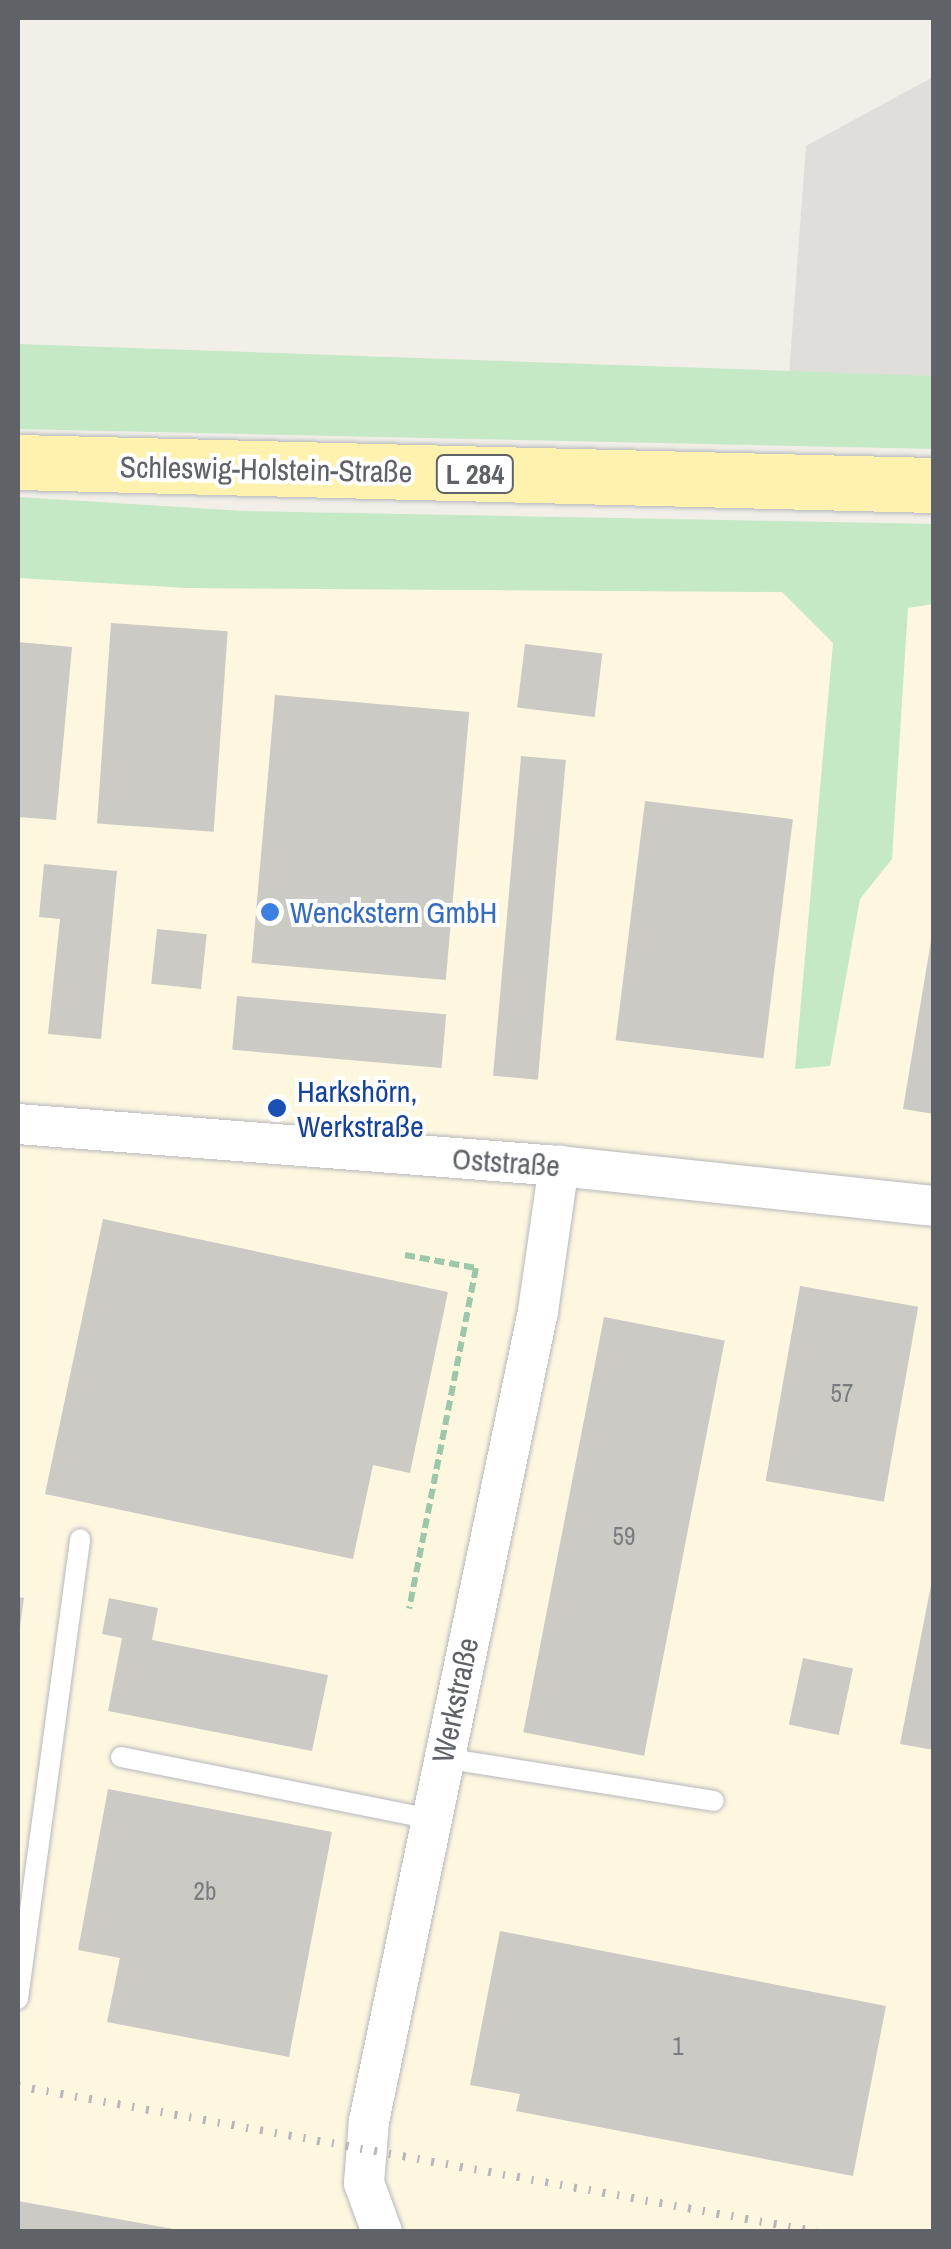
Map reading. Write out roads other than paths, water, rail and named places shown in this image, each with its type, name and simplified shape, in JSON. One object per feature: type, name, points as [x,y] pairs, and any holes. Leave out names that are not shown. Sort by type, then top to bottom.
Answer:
[{"type":"main road","name":"Schleswig-Holstein-Straße","points":[[18,462],[934,484]]},
{"type":"street","name":"Oststraße","points":[[18,1124],[559,1166],[934,1206]]},
{"type":"street","name":"Werkstraße","points":[[382,2232],[364,2183],[369,2121],[538,1312],[559,1166]]},
{"type":"lane","points":[[18,2000],[80,1539]]},
{"type":"lane","points":[[121,1757],[430,1819]]},
{"type":"lane","points":[[442,1758],[714,1801]]},
{"type":"railway","points":[[18,2086],[818,2232]]},
{"type":"place","name":"Wenckstern GmbH","points":[[270,912]]},
{"type":"place","name":"Harkshörn, Werkstraße","points":[[277,1108]]}]
